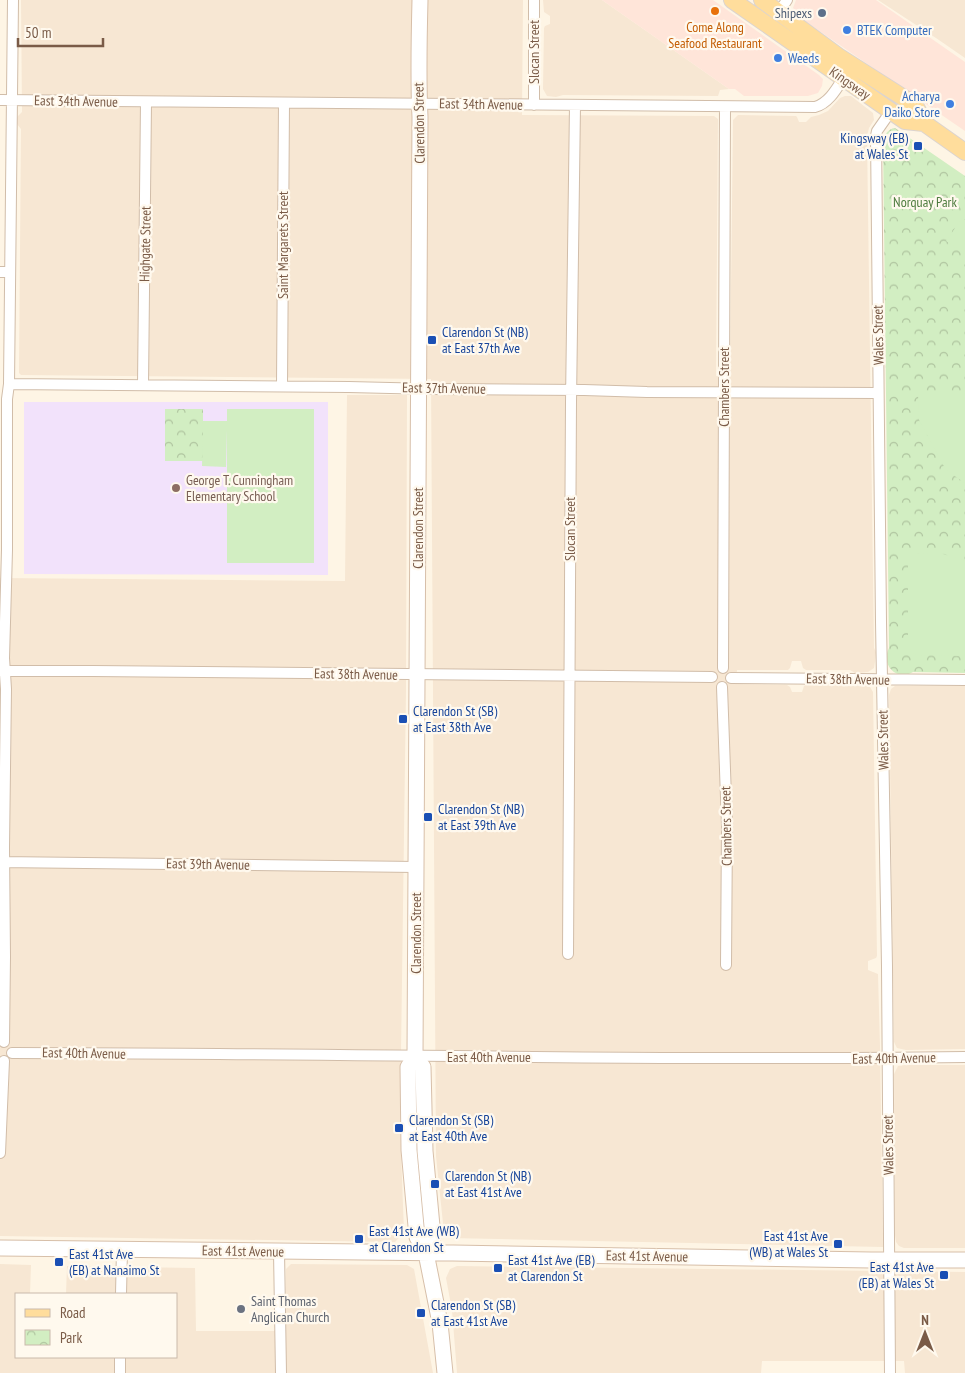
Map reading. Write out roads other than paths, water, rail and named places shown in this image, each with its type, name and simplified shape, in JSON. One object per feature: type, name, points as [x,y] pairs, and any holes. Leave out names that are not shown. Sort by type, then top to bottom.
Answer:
[{"type":"main road","name":"Kingsway","points":[[732,0],[905,121],[924,123]]},
{"type":"main road","name":"Kingsway","points":[[762,0],[783,6],[852,64],[915,105],[924,123],[965,152]]},
{"type":"street","points":[[0,1153],[2,1061],[10,1058],[12,1052],[9,1044],[2,1042],[2,862],[3,672],[7,514],[3,480],[9,384],[5,272],[12,100],[13,0]]},
{"type":"street","name":"Clarendon Street","points":[[420,0],[415,1056],[423,1067],[425,1151],[433,1237],[426,1253],[440,1323],[445,1373]]},
{"type":"street","name":"Slocan Street","points":[[534,0],[534,104]]},
{"type":"street","name":"East 34th Avenue","points":[[0,100],[726,107],[819,106],[831,96],[852,64]]},
{"type":"street","name":"Highgate Street","points":[[143,385],[146,102]]},
{"type":"street","name":"Saint Margarets Street","points":[[282,386],[284,103]]},
{"type":"street","name":"Slocan Street","points":[[568,954],[571,390],[575,105]]},
{"type":"street","name":"Chambers Street","points":[[722,668],[726,107]]},
{"type":"street","name":"Wales Street","points":[[890,1373],[876,136],[891,111]]},
{"type":"street","name":"East 37th Avenue","points":[[9,384],[878,393]]},
{"type":"street","points":[[722,668],[730,672],[731,678],[730,683],[722,687],[714,683],[712,677],[717,670],[722,668]]},
{"type":"street","name":"East 38th Avenue","points":[[3,672],[93,671],[712,677]]},
{"type":"street","name":"East 38th Avenue","points":[[731,678],[965,680]]},
{"type":"street","name":"Chambers Street","points":[[722,687],[727,825],[726,965]]},
{"type":"street","name":"East 39th Avenue","points":[[2,862],[416,867]]},
{"type":"street","name":"East 40th Avenue","points":[[12,1052],[415,1056],[965,1057]]},
{"type":"street","name":"East 41st Avenue","points":[[0,1248],[965,1260]]},
{"type":"street","points":[[121,1293],[122,1250]]},
{"type":"street","points":[[280,1251],[281,1373]]},
{"type":"street","points":[[120,1358],[120,1373]]},
{"type":"place","name":"Come Along Seafood Restaurant","points":[[715,11]]},
{"type":"place","name":"Shipexs","points":[[822,13]]},
{"type":"place","name":"BTEK Computer","points":[[847,30]]},
{"type":"place","name":"Weeds","points":[[778,58]]},
{"type":"place","name":"Acharya Daiko Store","points":[[950,104]]},
{"type":"place","name":"Kingsway (EB) at Wales St","points":[[918,146]]},
{"type":"place","name":"Clarendon St (NB) at East 37th Ave","points":[[432,340]]},
{"type":"place","name":"George T. Cunningham Elementary School","points":[[176,488]]},
{"type":"place","name":"Clarendon St (SB) at East 38th Ave","points":[[403,719]]},
{"type":"place","name":"Clarendon St (NB) at East 39th Ave","points":[[428,817]]},
{"type":"place","name":"Clarendon St (SB) at East 40th Ave","points":[[399,1128]]},
{"type":"place","name":"Clarendon St (NB) at East 41st Ave","points":[[435,1184]]},
{"type":"place","name":"East 41st Ave (WB) at Clarendon St","points":[[359,1239]]},
{"type":"place","name":"East 41st Ave (WB) at Wales St","points":[[838,1244]]},
{"type":"place","name":"East 41st Ave (EB) at Nanaimo St","points":[[59,1262]]},
{"type":"place","name":"East 41st Ave (EB) at Clarendon St","points":[[498,1268]]},
{"type":"place","name":"East 41st Ave (EB) at Wales St","points":[[944,1275]]},
{"type":"place","name":"Saint Thomas Anglican Church","points":[[241,1309]]},
{"type":"place","name":"Clarendon St (SB) at East 41st Ave","points":[[421,1313]]},
{"type":"park label","name":"Norquay Park","points":[[925,202]]}]
